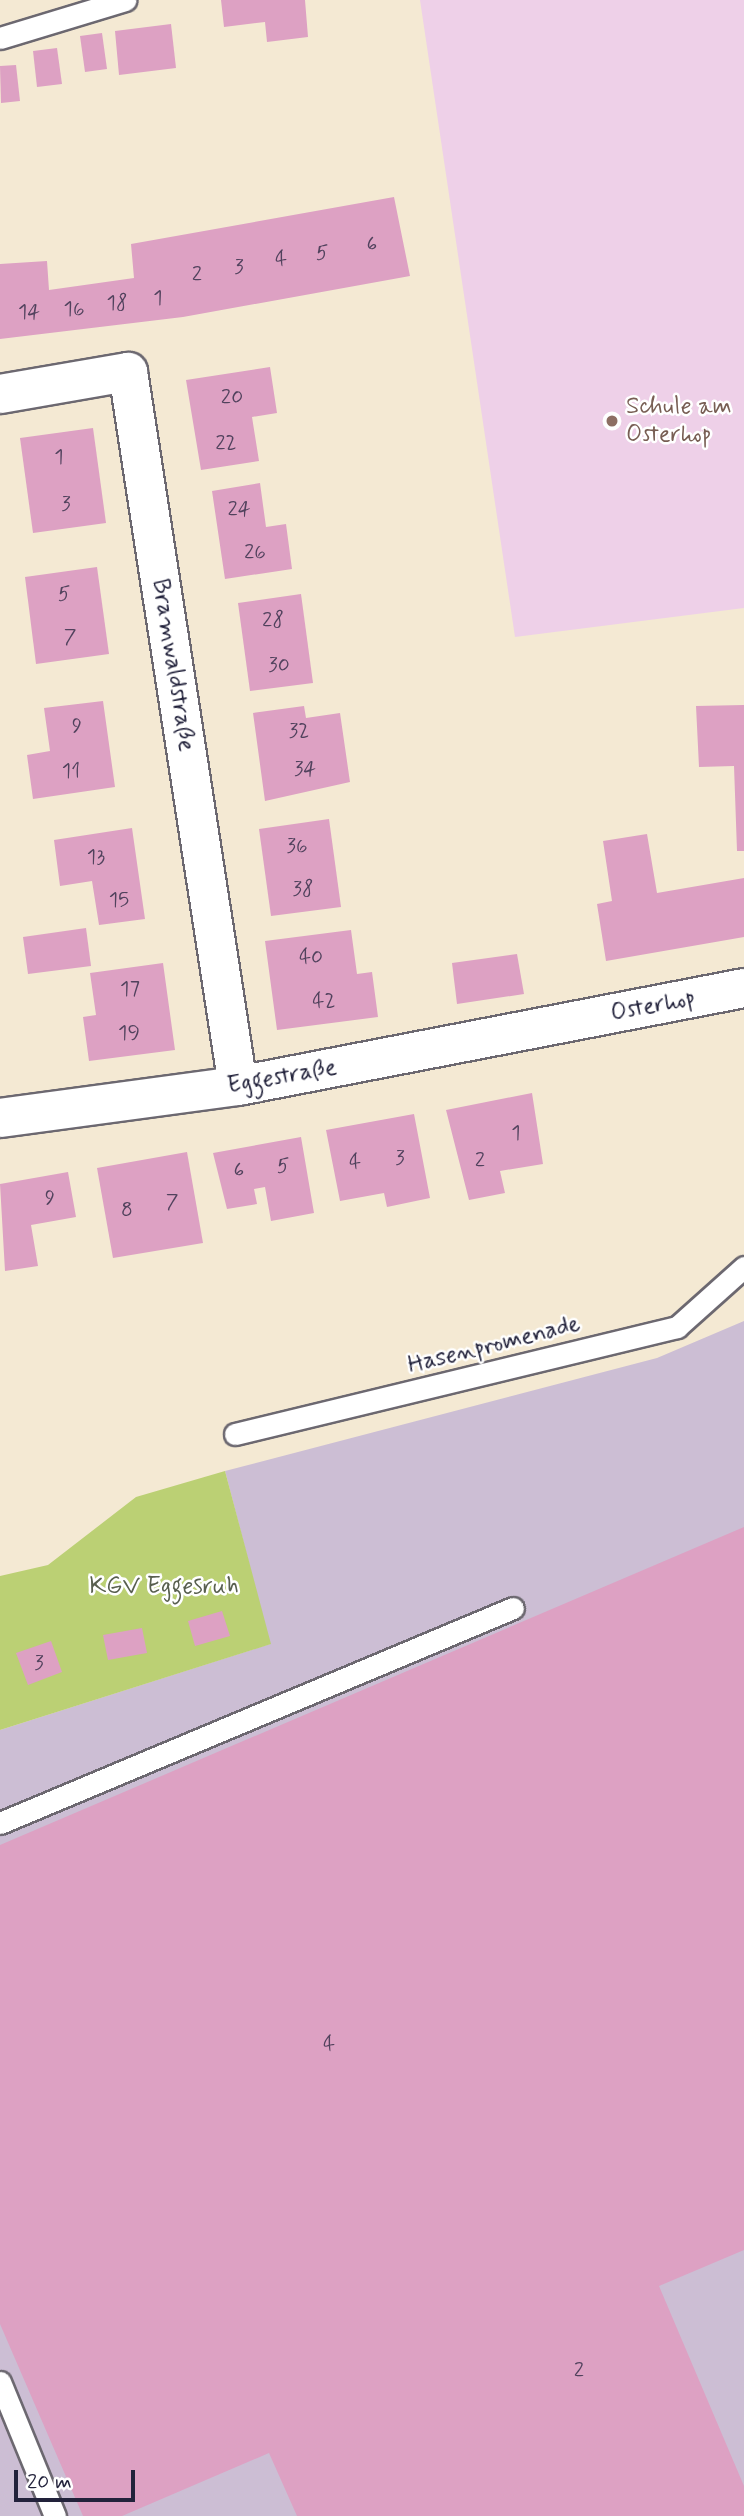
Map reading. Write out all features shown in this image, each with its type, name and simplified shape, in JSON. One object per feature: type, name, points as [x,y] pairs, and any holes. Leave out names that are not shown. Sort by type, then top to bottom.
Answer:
[{"type":"street","name":"Bramwaldstraße","points":[[0,394],[128,372],[238,1086]]},
{"type":"street","name":"Osterhop","points":[[562,1024],[744,988]]},
{"type":"street","name":"Eggestraße","points":[[0,1118],[238,1086],[562,1024]]},
{"type":"lane","points":[[0,38],[125,0]]},
{"type":"lane","name":"Hasenpromenade","points":[[235,1434],[677,1328],[744,1267]]},
{"type":"lane","points":[[0,1823],[513,1608]]},
{"type":"lane","points":[[0,2382],[55,2516]]},
{"type":"shaded area","name":"Schule am Osterhop","points":[[420,0],[744,0],[744,608],[515,637]]},
{"type":"shaded area","points":[[744,1321],[744,2516],[0,2516],[0,1730],[270,1644],[225,1471],[657,1358]]},
{"type":"green space","name":"KGV Eggesruh","points":[[225,1471],[271,1644],[0,1730],[0,1576],[48,1565],[136,1497]]},
{"type":"building","points":[[221,0],[305,0],[308,37],[267,42],[265,22],[224,27]]},
{"type":"building","points":[[171,24],[176,68],[119,75],[115,31]]},
{"type":"building","points":[[102,33],[107,69],[85,72],[80,36]]},
{"type":"building","points":[[57,48],[62,84],[37,87],[33,51]]},
{"type":"building","points":[[16,65],[20,101],[1,103],[0,66]]},
{"type":"building","points":[[394,197],[410,276],[183,317],[0,339],[0,264],[47,261],[49,290],[134,278],[131,244]]},
{"type":"building","points":[[270,367],[277,413],[252,417],[259,461],[201,470],[186,380]]},
{"type":"building","points":[[93,428],[106,523],[33,533],[20,438]]},
{"type":"building","points":[[260,483],[266,527],[286,524],[292,569],[225,579],[212,491]]},
{"type":"building","points":[[97,567],[109,654],[36,664],[25,577]]},
{"type":"building","points":[[301,594],[313,683],[250,691],[238,603]]},
{"type":"building","points":[[103,701],[115,787],[33,799],[27,755],[50,751],[44,708]]},
{"type":"building","points":[[744,705],[744,851],[737,851],[734,766],[699,767],[696,706]]},
{"type":"building","points":[[304,706],[306,718],[340,713],[350,782],[265,801],[253,713]]},
{"type":"building","points":[[329,819],[341,907],[271,916],[259,829]]},
{"type":"building","points":[[132,828],[145,919],[99,925],[92,881],[60,886],[54,840]]},
{"type":"building","points":[[647,834],[657,893],[744,878],[744,937],[606,961],[597,904],[612,901],[603,841]]},
{"type":"building","points":[[86,928],[91,966],[28,974],[23,937]]},
{"type":"building","points":[[351,930],[357,974],[372,972],[378,1017],[277,1030],[265,941]]},
{"type":"building","points":[[517,954],[524,994],[457,1004],[452,963]]},
{"type":"building","points":[[163,963],[175,1050],[89,1061],[83,1017],[96,1015],[90,973]]},
{"type":"building","points":[[532,1093],[543,1164],[500,1171],[505,1193],[469,1200],[446,1110]]},
{"type":"building","points":[[414,1114],[430,1198],[387,1207],[384,1193],[340,1201],[326,1130]]},
{"type":"building","points":[[301,1137],[314,1213],[271,1221],[265,1187],[254,1189],[257,1204],[227,1209],[213,1153]]},
{"type":"building","points":[[187,1152],[203,1243],[113,1258],[97,1168]]},
{"type":"building","points":[[68,1172],[76,1217],[31,1225],[38,1266],[5,1271],[0,1184]]},
{"type":"building","points":[[744,1527],[744,2250],[659,2286],[744,2486],[744,2516],[297,2516],[269,2453],[122,2516],[83,2516],[0,2324],[0,1845]]},
{"type":"building","points":[[222,1611],[230,1636],[195,1646],[188,1621]]},
{"type":"building","points":[[142,1628],[147,1653],[108,1660],[103,1635]]},
{"type":"building","points":[[51,1641],[62,1672],[28,1685],[16,1653]]},
{"type":"place","name":"Schule am Osterhop","points":[[612,421]]}]
